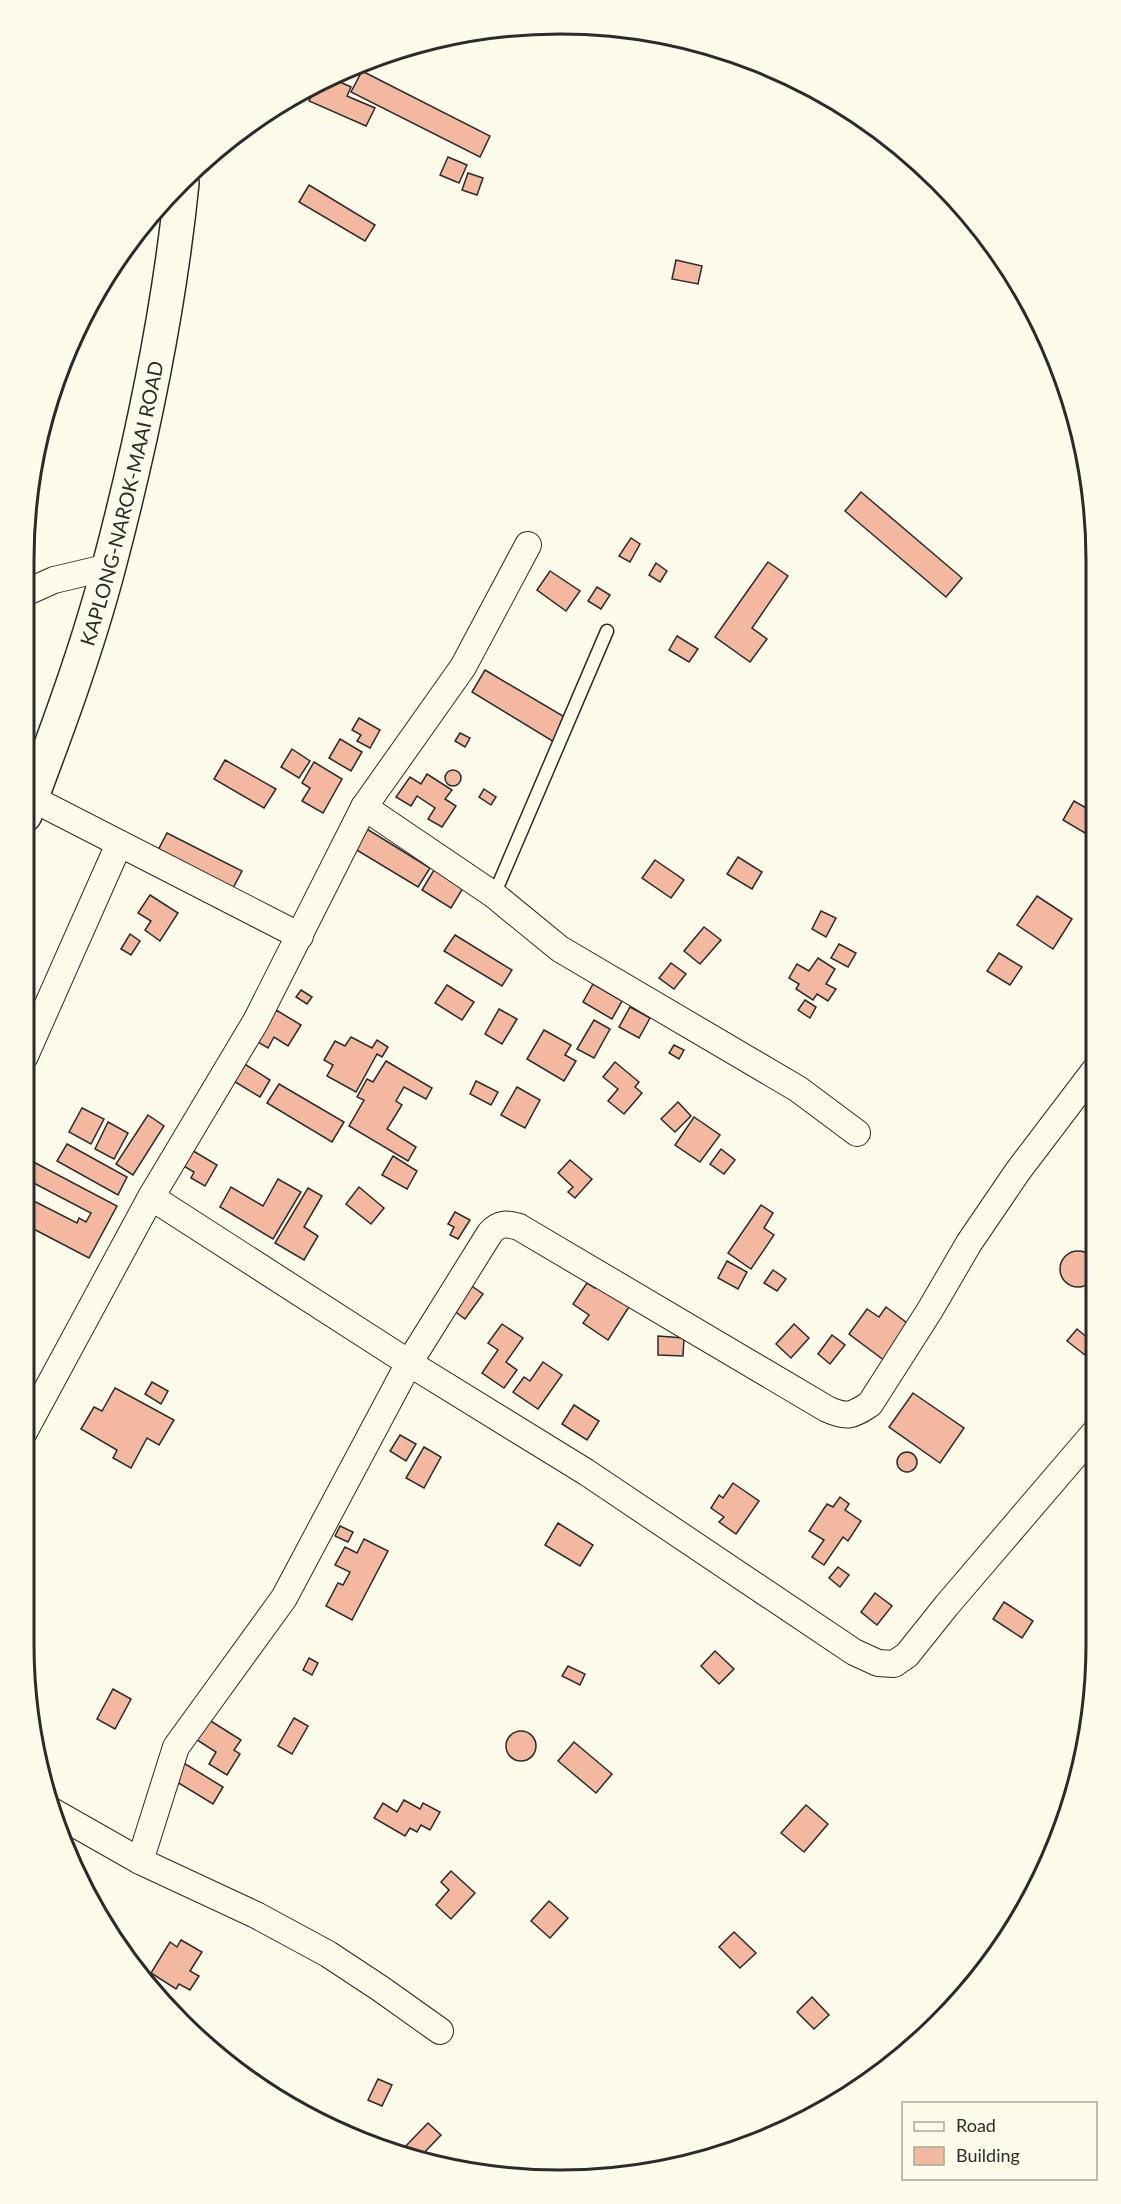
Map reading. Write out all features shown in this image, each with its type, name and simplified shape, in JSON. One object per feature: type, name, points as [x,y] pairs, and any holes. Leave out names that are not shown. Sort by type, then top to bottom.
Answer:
[{"type":"highway","name":"KAPLONG-NAROK-MAAI ROAD","points":[[34,789],[77,668],[109,567],[152,380],[181,198]]},
{"type":"street","points":[[34,1413],[151,1197],[256,1021],[364,807],[463,667],[528,545]]},
{"type":"street","points":[[34,589],[54,580],[109,567]]},
{"type":"street","points":[[364,807],[494,895],[560,949],[798,1089],[857,1132]]},
{"type":"street","points":[[34,809],[118,844],[300,936]]},
{"type":"street","points":[[34,1035],[118,844]]},
{"type":"street","points":[[140,1861],[176,1747],[284,1598],[409,1363],[497,1225],[508,1223],[519,1227],[827,1409],[842,1416],[856,1414],[870,1404],[930,1310],[969,1243],[1018,1171],[1086,1082]]},
{"type":"street","points":[[151,1197],[409,1363],[586,1472],[854,1652],[878,1663],[894,1664],[907,1654],[1086,1443]]},
{"type":"street","points":[[64,1819],[140,1861],[256,1915],[328,1954],[440,2031]]},
{"type":"lane","points":[[494,895],[607,631]]},
{"type":"building","points":[[365,73],[490,136],[480,157],[351,92],[360,75]]},
{"type":"building","points":[[342,83],[351,87],[347,96],[375,108],[366,126],[309,101]]},
{"type":"building","points":[[448,157],[467,165],[459,183],[440,175]]},
{"type":"building","points":[[468,173],[483,178],[477,195],[462,190]]},
{"type":"building","points":[[309,185],[375,225],[365,241],[299,202]]},
{"type":"building","points":[[676,260],[702,266],[698,284],[672,279]]},
{"type":"building","points":[[861,492],[962,578],[946,597],[845,511]]},
{"type":"building","points":[[631,538],[640,544],[630,562],[619,556]]},
{"type":"building","points":[[768,562],[788,576],[752,628],[767,639],[750,662],[715,637]]},
{"type":"building","points":[[656,563],[667,571],[660,582],[649,575]]},
{"type":"building","points":[[550,571],[580,591],[566,611],[537,590]]},
{"type":"building","points":[[597,587],[610,595],[601,609],[588,601]]},
{"type":"building","points":[[677,636],[698,649],[689,662],[669,650]]},
{"type":"building","points":[[485,670],[568,719],[554,742],[472,692]]},
{"type":"building","points":[[359,718],[380,730],[370,748],[357,741],[361,735],[352,730]]},
{"type":"building","points":[[460,733],[470,738],[465,747],[455,741]]},
{"type":"building","points":[[340,739],[362,752],[351,771],[329,758]]},
{"type":"building","points":[[292,749],[310,761],[299,778],[281,767]]},
{"type":"building","points":[[225,760],[276,789],[264,808],[214,779]]},
{"type":"building","points":[[314,762],[342,779],[323,813],[302,801],[310,788],[302,783]]},
{"type":"building","points":[[450,770],[456,770],[461,778],[459,784],[450,786],[445,781],[445,775]]},
{"type":"building","points":[[427,774],[452,790],[445,799],[456,806],[442,827],[428,819],[435,808],[417,796],[411,806],[396,797],[410,777],[421,784]]},
{"type":"building","points":[[484,789],[496,797],[491,805],[479,797]]},
{"type":"building","points":[[1074,801],[1086,808],[1086,834],[1063,820]]},
{"type":"building","points":[[362,826],[430,868],[418,887],[350,846]]},
{"type":"building","points":[[167,833],[242,871],[232,890],[157,852]]},
{"type":"building","points":[[738,857],[762,872],[752,889],[727,874]]},
{"type":"building","points":[[655,860],[684,880],[671,898],[642,878]]},
{"type":"building","points":[[434,870],[463,888],[451,908],[422,890]]},
{"type":"building","points":[[150,895],[178,913],[160,941],[145,930],[151,921],[138,913]]},
{"type":"building","points":[[1037,896],[1072,919],[1053,949],[1017,925]]},
{"type":"building","points":[[821,911],[836,918],[826,937],[812,929]]},
{"type":"building","points":[[704,927],[721,940],[700,964],[684,951]]},
{"type":"building","points":[[130,934],[140,941],[131,955],[121,949]]},
{"type":"building","points":[[455,935],[512,970],[502,986],[444,951]]},
{"type":"building","points":[[839,944],[856,953],[848,967],[831,958]]},
{"type":"building","points":[[999,953],[1022,967],[1010,985],[987,971]]},
{"type":"building","points":[[818,958],[835,969],[826,984],[836,989],[828,1001],[817,994],[813,1000],[796,989],[799,984],[789,978],[797,964],[809,971]]},
{"type":"building","points":[[671,963],[686,974],[674,989],[659,978]]},
{"type":"building","points":[[593,984],[622,1001],[612,1019],[583,1002]]},
{"type":"building","points":[[447,985],[474,1002],[462,1020],[435,1003]]},
{"type":"building","points":[[301,990],[312,997],[307,1004],[296,997]]},
{"type":"building","points":[[805,1000],[816,1007],[810,1018],[798,1010]]},
{"type":"building","points":[[630,1007],[650,1018],[639,1038],[619,1027]]},
{"type":"building","points":[[499,1009],[517,1019],[502,1044],[485,1034]]},
{"type":"building","points":[[276,1010],[301,1025],[288,1046],[274,1037],[268,1048],[256,1041]]},
{"type":"building","points":[[594,1020],[610,1029],[594,1058],[577,1049]]},
{"type":"building","points":[[544,1030],[571,1045],[565,1055],[576,1061],[564,1081],[527,1059]]},
{"type":"building","points":[[351,1037],[372,1048],[377,1040],[388,1047],[382,1057],[377,1054],[356,1092],[327,1076],[333,1065],[324,1060],[335,1041],[345,1046]]},
{"type":"building","points":[[674,1045],[684,1050],[679,1059],[669,1053]]},
{"type":"building","points":[[386,1061],[432,1088],[426,1099],[404,1087],[396,1101],[402,1105],[387,1129],[416,1147],[408,1161],[349,1126],[364,1100],[357,1097],[367,1079],[373,1082]]},
{"type":"building","points":[[615,1062],[639,1082],[635,1087],[642,1093],[624,1114],[608,1101],[618,1089],[603,1077]]},
{"type":"building","points":[[243,1063],[270,1080],[260,1097],[232,1080]]},
{"type":"building","points":[[476,1081],[498,1092],[491,1105],[470,1094]]},
{"type":"building","points":[[279,1084],[344,1122],[332,1142],[267,1103]]},
{"type":"building","points":[[517,1087],[540,1100],[525,1128],[501,1115]]},
{"type":"building","points":[[678,1102],[691,1116],[675,1132],[661,1119]]},
{"type":"building","points":[[82,1108],[104,1119],[91,1144],[69,1132]]},
{"type":"building","points":[[148,1115],[164,1126],[133,1175],[116,1164]]},
{"type":"building","points":[[694,1117],[720,1135],[700,1162],[675,1145]]},
{"type":"building","points":[[108,1122],[128,1133],[114,1159],[95,1149]]},
{"type":"building","points":[[67,1144],[127,1177],[118,1195],[57,1161]]},
{"type":"building","points":[[185,1146],[217,1165],[205,1186],[191,1178],[194,1172],[175,1161]]},
{"type":"building","points":[[721,1149],[735,1160],[724,1174],[710,1164]]},
{"type":"building","points":[[393,1156],[417,1171],[407,1189],[382,1175]]},
{"type":"building","points":[[570,1160],[592,1179],[575,1198],[568,1192],[573,1187],[558,1173]]},
{"type":"building","points":[[34,1162],[117,1206],[89,1258],[34,1229],[34,1201],[77,1223],[79,1218],[86,1222],[91,1213],[34,1183]]},
{"type":"building","points":[[278,1179],[301,1192],[273,1239],[220,1207],[231,1187],[263,1206]]},
{"type":"building","points":[[359,1187],[384,1208],[371,1224],[346,1204]]},
{"type":"building","points":[[308,1188],[322,1196],[304,1227],[318,1236],[304,1260],[275,1243]]},
{"type":"building","points":[[761,1205],[773,1213],[764,1228],[774,1235],[751,1269],[728,1253]]},
{"type":"building","points":[[455,1212],[470,1220],[458,1239],[450,1235],[454,1227],[448,1224]]},
{"type":"building","points":[[1071,1252],[1085,1252],[1086,1285],[1071,1286],[1061,1276],[1061,1262]]},
{"type":"building","points":[[727,1261],[747,1272],[738,1289],[718,1278]]},
{"type":"building","points":[[773,1270],[786,1279],[777,1291],[764,1283]]},
{"type":"building","points":[[602,1279],[634,1299],[608,1340],[583,1323],[589,1315],[573,1304],[587,1283],[595,1288]]},
{"type":"building","points":[[466,1282],[483,1294],[465,1319],[449,1307]]},
{"type":"building","points":[[886,1307],[911,1326],[885,1361],[849,1334],[867,1309],[879,1317]]},
{"type":"building","points":[[502,1324],[523,1338],[506,1362],[517,1370],[504,1388],[482,1373],[498,1350],[488,1343]]},
{"type":"building","points":[[794,1324],[809,1338],[791,1358],[776,1344]]},
{"type":"building","points":[[1077,1329],[1086,1336],[1086,1354],[1085,1355],[1067,1341]]},
{"type":"building","points":[[832,1335],[845,1345],[830,1364],[818,1354]]},
{"type":"building","points":[[658,1336],[684,1338],[683,1356],[658,1355]]},
{"type":"building","points":[[543,1362],[562,1375],[538,1409],[513,1392],[524,1377],[530,1381]]},
{"type":"building","points":[[152,1382],[168,1391],[161,1404],[145,1394]]},
{"type":"building","points":[[115,1388],[174,1420],[159,1445],[147,1438],[131,1468],[113,1458],[117,1450],[81,1429],[94,1407],[102,1411]]},
{"type":"building","points":[[913,1393],[964,1428],[940,1463],[889,1427]]},
{"type":"building","points":[[574,1405],[599,1421],[587,1440],[562,1424]]},
{"type":"building","points":[[400,1435],[416,1444],[406,1461],[390,1451]]},
{"type":"building","points":[[424,1447],[441,1457],[424,1488],[406,1478]]},
{"type":"building","points":[[903,1452],[911,1452],[917,1458],[917,1466],[911,1472],[903,1472],[897,1466],[897,1458]]},
{"type":"building","points":[[733,1483],[759,1501],[736,1534],[719,1522],[724,1517],[711,1508],[719,1495],[723,1498]]},
{"type":"building","points":[[840,1497],[849,1504],[845,1510],[861,1521],[848,1541],[843,1537],[824,1565],[812,1557],[824,1540],[809,1531],[827,1504],[833,1507]]},
{"type":"building","points":[[558,1523],[593,1545],[580,1566],[545,1545]]},
{"type":"building","points":[[340,1526],[353,1532],[348,1542],[335,1536]]},
{"type":"building","points":[[364,1539],[388,1551],[352,1620],[326,1606],[338,1583],[343,1585],[350,1572],[335,1565],[345,1547],[357,1553]]},
{"type":"building","points":[[838,1567],[849,1575],[840,1587],[829,1578]]},
{"type":"building","points":[[875,1593],[892,1606],[877,1625],[861,1612]]},
{"type":"building","points":[[1004,1602],[1033,1621],[1022,1638],[993,1619]]},
{"type":"building","points":[[715,1651],[734,1669],[719,1684],[701,1666]]},
{"type":"building","points":[[309,1658],[318,1663],[312,1675],[303,1670]]},
{"type":"building","points":[[568,1666],[585,1674],[580,1685],[562,1676]]},
{"type":"building","points":[[113,1689],[131,1699],[115,1729],[97,1719]]},
{"type":"building","points":[[206,1718],[241,1740],[234,1750],[240,1754],[227,1775],[209,1764],[216,1752],[194,1738]]},
{"type":"building","points":[[294,1718],[308,1726],[292,1754],[278,1746]]},
{"type":"building","points":[[521,1731],[532,1735],[536,1746],[532,1757],[521,1761],[510,1757],[506,1746],[510,1735]]},
{"type":"building","points":[[574,1742],[612,1774],[596,1793],[558,1761]]},
{"type":"building","points":[[182,1762],[223,1787],[213,1804],[172,1779]]},
{"type":"building","points":[[404,1800],[420,1809],[423,1803],[440,1812],[430,1830],[421,1825],[417,1832],[410,1828],[405,1836],[374,1818],[383,1803],[397,1812]]},
{"type":"building","points":[[806,1805],[828,1824],[804,1852],[781,1833]]},
{"type":"building","points":[[451,1871],[475,1893],[451,1919],[436,1905],[449,1890],[441,1882]]},
{"type":"building","points":[[549,1901],[568,1918],[550,1938],[531,1921]]},
{"type":"building","points":[[734,1932],[756,1953],[740,1968],[719,1947]]},
{"type":"building","points":[[181,1940],[202,1952],[190,1971],[199,1976],[190,1990],[179,1984],[176,1989],[151,1973],[170,1942],[177,1947]]},
{"type":"building","points":[[812,1997],[829,2015],[814,2029],[797,2012]]},
{"type":"building","points":[[378,2079],[392,2085],[382,2106],[368,2100]]},
{"type":"building","points":[[428,2123],[441,2135],[425,2152],[405,2146]]}]
